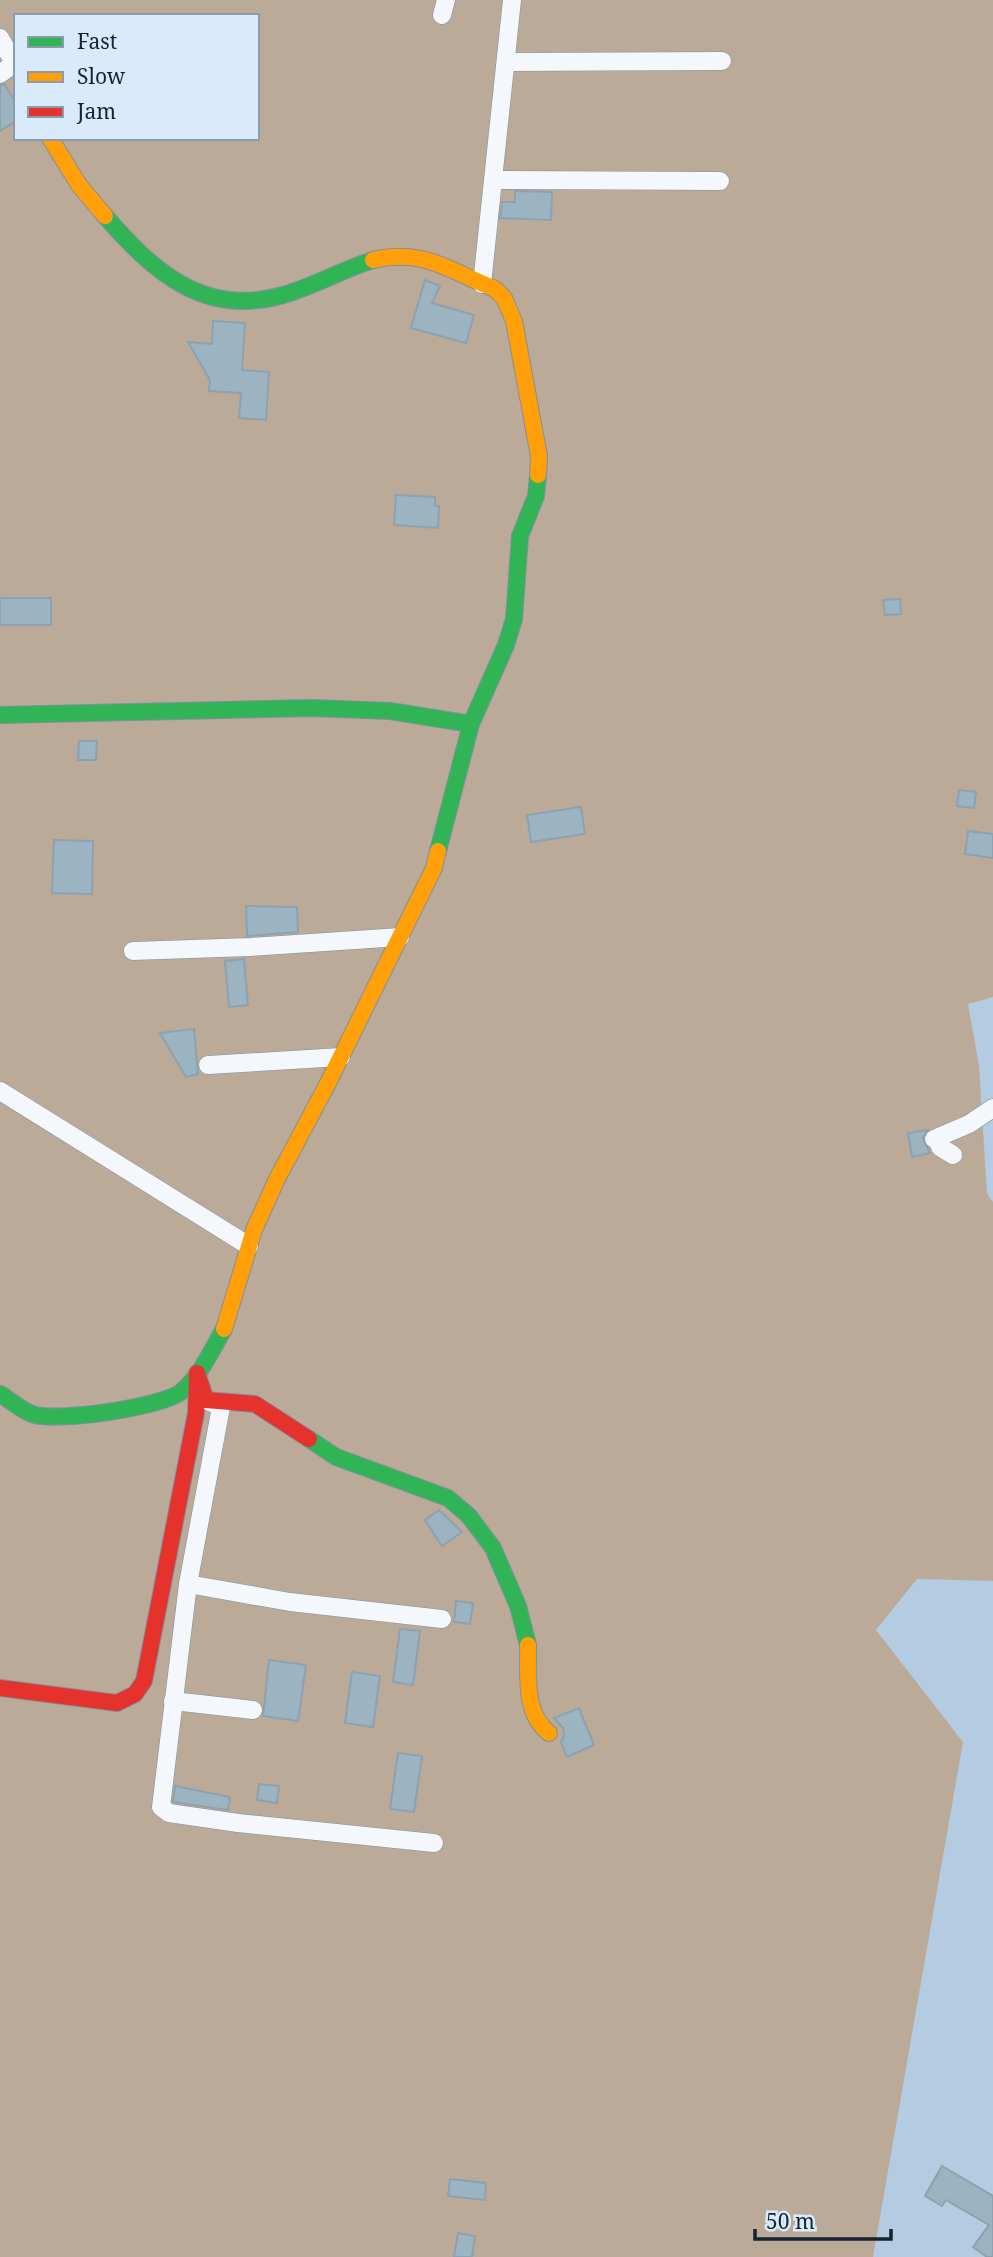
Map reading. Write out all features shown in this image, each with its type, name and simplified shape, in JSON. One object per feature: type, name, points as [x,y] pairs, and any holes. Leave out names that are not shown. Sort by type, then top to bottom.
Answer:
[{"type":"street","points":[[482,284],[512,0]]},
{"type":"street","points":[[0,38],[10,68]]},
{"type":"street","points":[[506,62],[722,61]]},
{"type":"street","points":[[0,1394],[33,1415],[53,1416],[102,1413],[160,1402],[181,1392],[197,1374],[226,1325],[254,1230],[276,1181],[434,869],[471,723],[506,645],[514,619],[519,543],[536,496],[539,472],[531,406],[514,321],[504,298],[495,289],[408,254],[368,262],[305,289],[264,300],[211,298],[179,285],[115,229],[80,188],[52,140]]},
{"type":"street","points":[[493,180],[720,181]]},
{"type":"street","points":[[0,715],[312,708],[390,711],[471,723]]},
{"type":"street","points":[[133,951],[250,947],[400,937]]},
{"type":"street","points":[[208,1065],[341,1057]]},
{"type":"street","points":[[0,1091],[249,1246]]},
{"type":"street","points":[[953,1155],[940,1147],[936,1139],[969,1124],[993,1108]]},
{"type":"street","points":[[197,1374],[206,1400],[220,1407],[188,1584],[161,1807],[163,1811],[238,1823],[434,1843]]},
{"type":"street","points":[[0,1688],[117,1703],[135,1694],[144,1681],[196,1413],[197,1374]]},
{"type":"street","points":[[206,1400],[255,1404],[335,1457],[448,1499],[469,1516],[493,1548],[518,1606],[528,1641],[530,1705],[540,1726],[550,1733]]},
{"type":"street","points":[[188,1584],[290,1602],[442,1619]]},
{"type":"street","points":[[173,1701],[253,1710]]},
{"type":"shaded area","points":[[0,0],[993,0],[993,997],[968,1004],[979,1066],[987,1194],[993,1202],[993,1581],[917,1579],[876,1630],[963,1742],[873,2257],[0,2257]]},
{"type":"building","points":[[4,84],[14,100],[14,122],[0,131],[0,85]]},
{"type":"building","points":[[515,191],[552,192],[551,220],[500,218],[502,202],[515,202]]},
{"type":"building","points":[[425,280],[440,286],[432,303],[474,315],[466,343],[411,328]]},
{"type":"building","points":[[213,321],[245,323],[242,370],[269,372],[266,420],[239,418],[241,393],[209,391],[210,380],[188,342],[212,344]]},
{"type":"building","points":[[396,495],[435,497],[435,506],[439,506],[438,528],[394,525]]},
{"type":"building","points":[[0,598],[51,598],[51,625],[0,625]]},
{"type":"building","points":[[900,599],[901,614],[885,615],[883,600]]},
{"type":"building","points":[[79,741],[97,741],[96,760],[78,760]]},
{"type":"building","points":[[959,790],[976,792],[974,808],[957,806]]},
{"type":"building","points":[[581,807],[585,834],[531,842],[527,815]]},
{"type":"building","points":[[968,831],[993,834],[993,858],[965,854]]},
{"type":"building","points":[[54,840],[93,841],[92,894],[52,893]]},
{"type":"building","points":[[246,906],[297,907],[298,932],[247,936]]},
{"type":"building","points":[[244,959],[248,1005],[229,1007],[225,961]]},
{"type":"building","points":[[194,1029],[198,1074],[186,1077],[160,1033]]},
{"type":"building","points":[[928,1130],[923,1138],[930,1153],[912,1157],[908,1133]]},
{"type":"building","points":[[439,1510],[462,1532],[442,1546],[425,1520]]},
{"type":"building","points":[[456,1601],[473,1603],[470,1624],[454,1622]]},
{"type":"building","points":[[400,1629],[420,1631],[413,1685],[393,1682]]},
{"type":"building","points":[[269,1660],[306,1665],[298,1721],[263,1716]]},
{"type":"building","points":[[352,1672],[380,1676],[373,1727],[345,1723]]},
{"type":"building","points":[[579,1708],[594,1745],[567,1757],[561,1742],[564,1736],[563,1728],[554,1718]]},
{"type":"building","points":[[398,1753],[422,1756],[414,1812],[390,1809]]},
{"type":"building","points":[[259,1784],[279,1786],[277,1803],[257,1800]]},
{"type":"building","points":[[175,1786],[230,1797],[228,1810],[173,1802]]},
{"type":"building","points":[[942,2166],[993,2196],[993,2257],[987,2257],[973,2247],[989,2225],[946,2200],[942,2206],[925,2196]]},
{"type":"building","points":[[450,2179],[486,2183],[485,2200],[448,2196]]},
{"type":"building","points":[[458,2233],[475,2236],[472,2257],[454,2257]]},
{"type":"traffic: fast","points":[[105,216],[142,255],[182,285],[205,295],[229,300],[255,300],[283,295],[373,260]]},
{"type":"traffic: fast","points":[[438,851],[471,724],[506,645],[514,619],[520,536],[536,496],[538,475]]},
{"type":"traffic: fast","points":[[0,715],[312,708],[390,711],[471,724]]},
{"type":"traffic: fast","points":[[0,1394],[28,1412],[44,1416],[84,1415],[153,1403],[170,1398],[188,1386],[200,1371],[224,1329]]},
{"type":"traffic: fast","points":[[309,1439],[336,1457],[448,1498],[469,1516],[493,1548],[518,1606],[528,1645]]},
{"type":"traffic: slow","points":[[51,140],[79,185],[105,216]]},
{"type":"traffic: slow","points":[[373,260],[407,257],[436,263],[495,289],[504,298],[514,321],[539,456],[538,475]]},
{"type":"traffic: slow","points":[[224,1329],[254,1230],[276,1181],[328,1083],[434,868],[438,851]]},
{"type":"traffic: slow","points":[[528,1645],[531,1704],[541,1725],[549,1733]]},
{"type":"traffic: jam","points":[[0,1688],[117,1703],[135,1694],[144,1681],[196,1413],[197,1373],[206,1400],[255,1404],[309,1439]]}]
